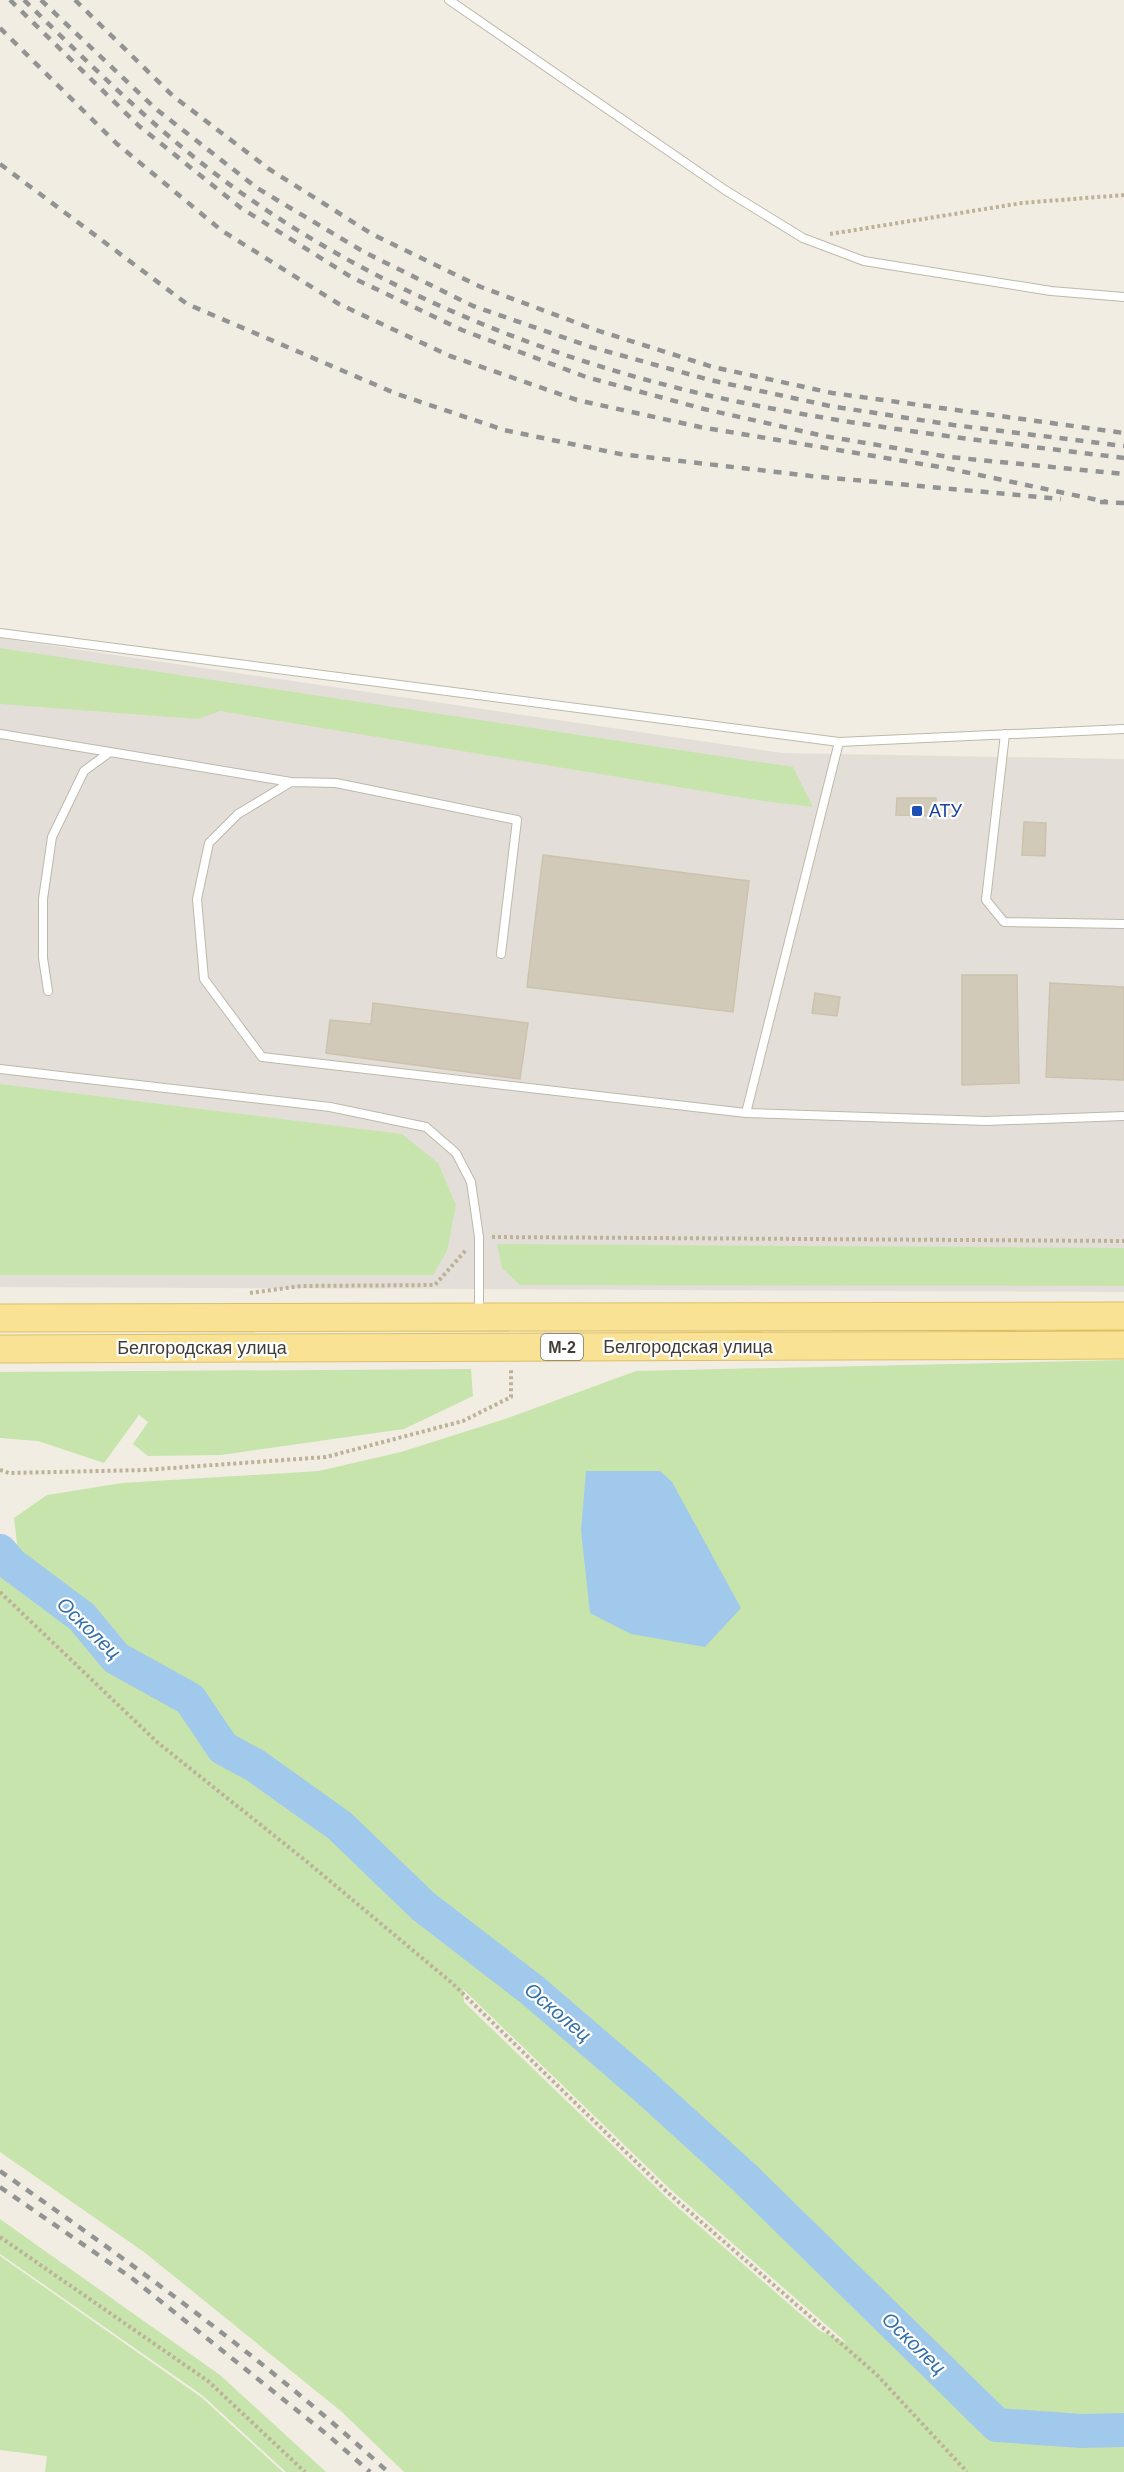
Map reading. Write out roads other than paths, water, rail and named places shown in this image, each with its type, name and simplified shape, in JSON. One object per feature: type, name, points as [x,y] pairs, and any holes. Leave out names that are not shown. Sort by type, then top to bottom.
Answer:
[{"type":"main road","name":"Белгородская улица","points":[[0,1318],[1124,1316]]},
{"type":"main road","points":[[479,1317],[479,1347]]},
{"type":"main road","name":"Белгородская улица","points":[[0,1349],[1124,1346]]},
{"type":"lane","points":[[449,0],[725,190],[803,238],[864,261],[1051,291],[1124,297]]},
{"type":"lane","points":[[0,633],[839,742],[1124,729]]},
{"type":"lane","points":[[0,734],[291,782],[336,783],[517,820],[501,954]]},
{"type":"lane","points":[[1005,734],[986,900],[1004,922],[1124,924]]},
{"type":"lane","points":[[746,1113],[839,742]]},
{"type":"lane","points":[[48,991],[43,958],[43,899],[52,837],[84,771],[110,753]]},
{"type":"lane","points":[[291,782],[238,814],[209,843],[197,899],[204,980],[262,1057],[746,1113],[986,1121],[1124,1116]]},
{"type":"lane","points":[[0,1069],[330,1107],[426,1127],[456,1153],[471,1182],[479,1237],[479,1317]]},
{"type":"water","points":[[586,1471],[660,1471],[672,1482],[741,1608],[705,1647],[631,1634],[590,1613],[581,1530]]},
{"type":"waterway","name":"Осколец","points":[[0,1551],[11,1564],[82,1617],[116,1658],[190,1699],[223,1748],[256,1766],[340,1826],[423,1906],[532,1990],[645,2087],[746,2179],[997,2425],[1081,2431],[1124,2430]]},
{"type":"railway","points":[[10,0],[139,126],[241,208],[351,277],[462,330],[586,377],[704,409],[824,436],[949,457],[1124,474]]},
{"type":"railway","points":[[24,0],[105,79],[219,177],[302,233],[357,265],[471,319],[589,363],[650,381],[762,407],[969,439],[1124,458]]},
{"type":"railway","points":[[41,0],[156,109],[257,188],[364,252],[473,306],[591,347],[710,380],[830,406],[953,425],[1124,446]]},
{"type":"railway","points":[[75,0],[173,96],[269,169],[372,234],[481,287],[596,330],[713,367],[832,393],[1124,433]]},
{"type":"railway","points":[[0,28],[116,143],[221,230],[339,304],[450,356],[577,400],[700,427],[946,468],[1107,502]]},
{"type":"railway","points":[[0,164],[187,304],[397,394],[504,430],[620,454],[811,476],[1061,499]]},
{"type":"railway","points":[[1100,502],[1124,503]]},
{"type":"railway","points":[[0,2171],[199,2315],[295,2391],[388,2472]]},
{"type":"railway","points":[[0,2187],[133,2279],[329,2436],[370,2472]]},
{"type":"place","name":"АТУ","points":[[917,811]]}]
